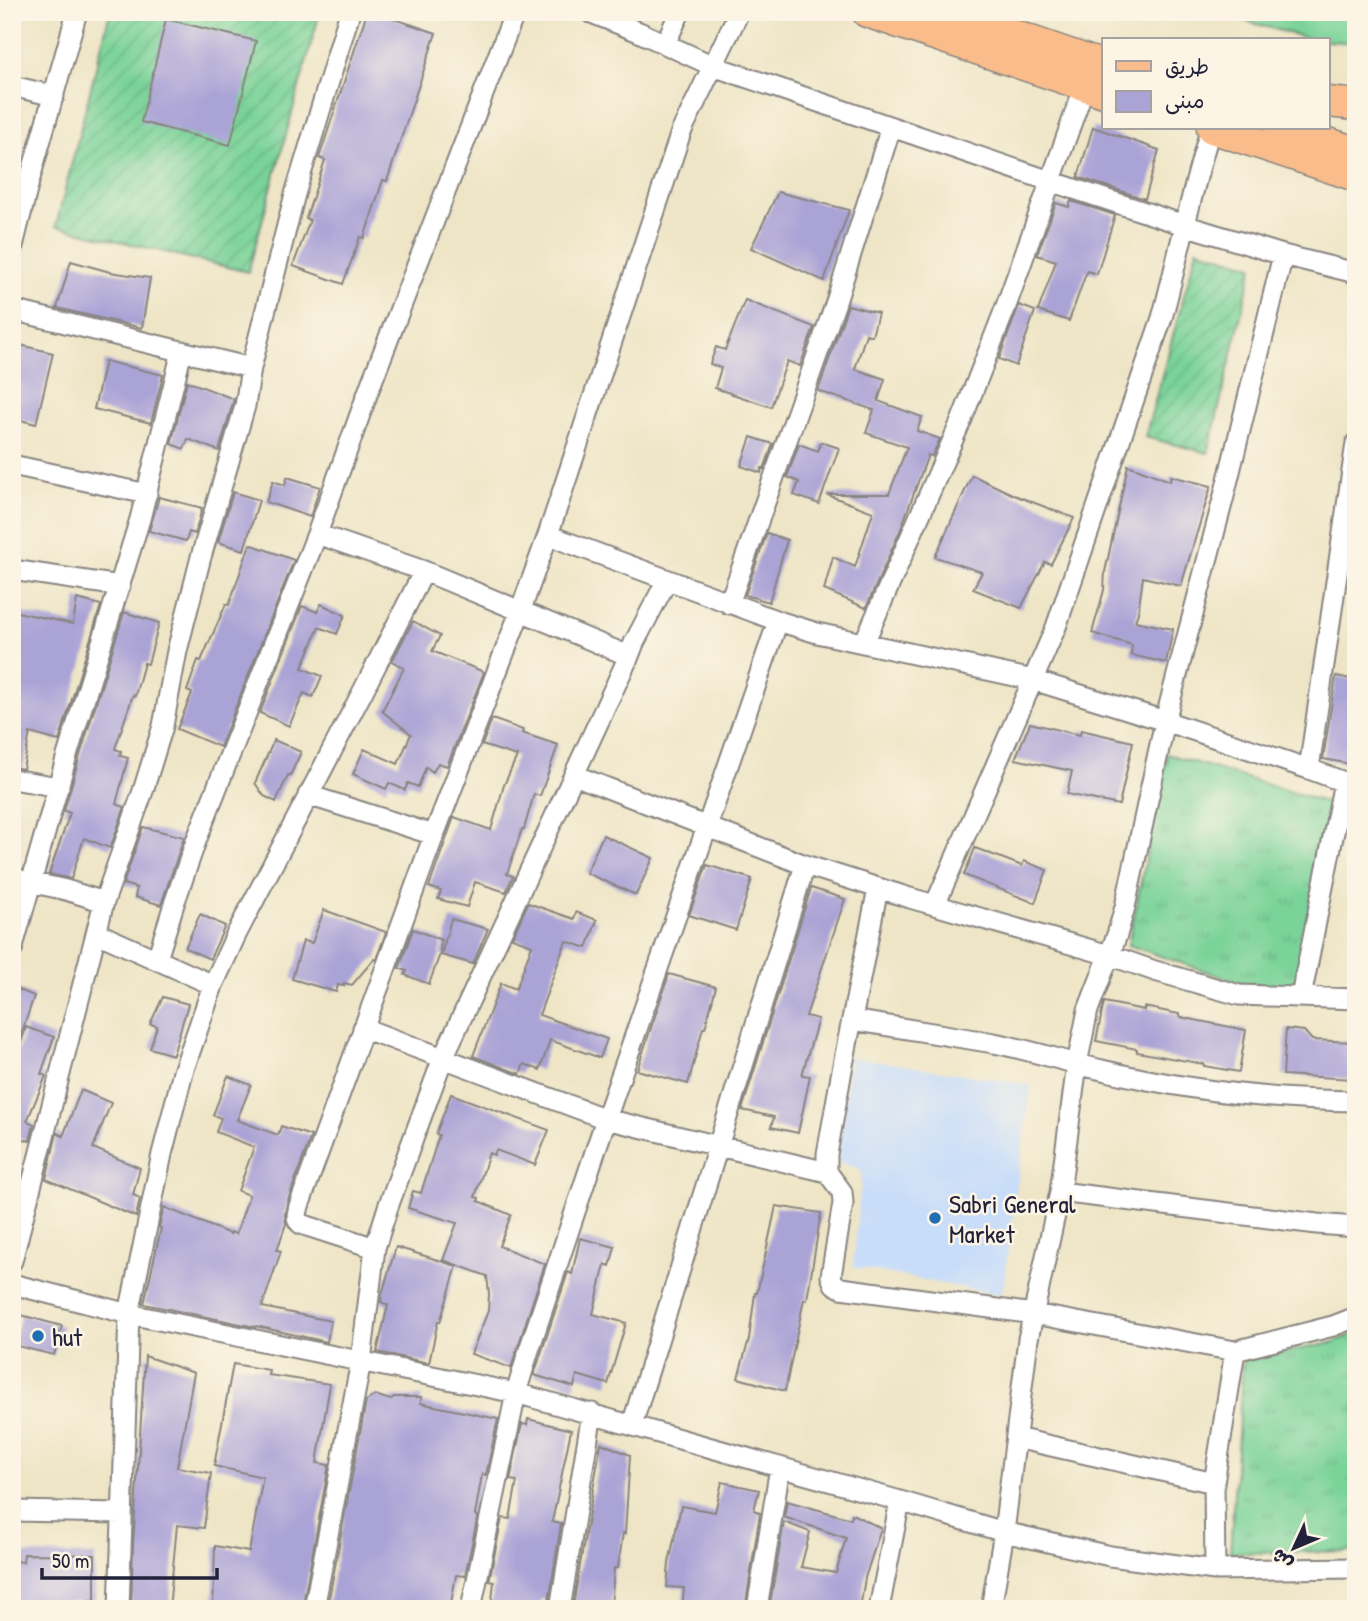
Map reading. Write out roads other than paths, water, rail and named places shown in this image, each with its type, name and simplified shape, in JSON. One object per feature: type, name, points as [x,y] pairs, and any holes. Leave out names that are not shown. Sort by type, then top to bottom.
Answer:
[{"type":"main road","points":[[867,12],[1098,81]]},
{"type":"main road","points":[[946,12],[1098,81]]},
{"type":"main road","points":[[1330,103],[1356,105]]},
{"type":"main road","points":[[1330,124],[1356,125]]},
{"type":"main road","points":[[1218,130],[1356,176]]},
{"type":"main road","points":[[1287,130],[1356,152]]},
{"type":"street","points":[[12,250],[21,181],[54,96],[78,12]]},
{"type":"street","points":[[12,1261],[104,902],[144,791],[163,726],[177,651],[245,405],[251,368],[295,194],[350,12]]},
{"type":"street","points":[[157,959],[196,841],[317,534],[515,12]]},
{"type":"street","points":[[589,12],[713,66],[891,127],[1184,225],[1283,255],[1356,273]]},
{"type":"street","points":[[665,44],[680,12]]},
{"type":"street","points":[[375,1248],[298,1222],[310,1171],[548,536],[681,132],[739,12]]},
{"type":"street","points":[[864,643],[962,419],[1050,181],[1098,81]]},
{"type":"street","points":[[12,86],[54,96]]},
{"type":"street","points":[[729,604],[836,302],[891,127]]},
{"type":"street","points":[[935,905],[1056,627],[1162,318],[1195,178],[1211,130]]},
{"type":"street","points":[[991,1609],[1004,1532],[1028,1339],[1060,1192],[1077,1064],[1088,1010],[1125,907],[1166,721],[1283,255]]},
{"type":"street","points":[[12,310],[251,368]]},
{"type":"street","points":[[12,950],[22,880],[59,787],[120,586],[147,494],[182,351]]},
{"type":"street","points":[[1309,769],[1356,443]]},
{"type":"street","points":[[12,465],[147,494]]},
{"type":"street","points":[[317,534],[424,571],[629,656]]},
{"type":"street","points":[[548,536],[778,621],[817,633],[1033,680],[1166,721],[1350,783],[1301,997]]},
{"type":"street","points":[[12,570],[120,586]]},
{"type":"street","points":[[119,1609],[129,1314],[162,1154],[183,1072],[213,985],[236,934],[424,571]]},
{"type":"street","points":[[314,1609],[361,1361],[375,1248],[388,1207],[443,1058],[634,643],[667,580]]},
{"type":"street","points":[[471,1609],[516,1393],[529,1350],[706,825],[778,621]]},
{"type":"street","points":[[574,775],[805,865],[1239,995],[1356,999]]},
{"type":"street","points":[[12,779],[59,787]]},
{"type":"street","points":[[308,795],[434,835]]},
{"type":"street","points":[[632,1425],[805,865]]},
{"type":"street","points":[[22,880],[104,902]]},
{"type":"street","points":[[878,888],[827,1154],[827,1171],[842,1192],[843,1203],[831,1276],[834,1284],[841,1288],[1034,1314],[1235,1351],[1333,1326],[1356,1317]]},
{"type":"street","points":[[97,933],[213,985]]},
{"type":"street","points":[[852,1020],[995,1044],[1102,1070],[1205,1090],[1356,1101]]},
{"type":"street","points":[[363,1028],[606,1119],[827,1171]]},
{"type":"street","points":[[1060,1192],[1356,1227]]},
{"type":"street","points":[[12,1284],[129,1314],[516,1393],[1004,1532],[1110,1556],[1214,1570],[1356,1568]]},
{"type":"street","points":[[1214,1570],[1214,1483],[1235,1351]]},
{"type":"street","points":[[560,1609],[592,1413]]},
{"type":"street","points":[[1016,1438],[1214,1483]]},
{"type":"street","points":[[757,1609],[780,1467]]},
{"type":"street","points":[[879,1609],[900,1501]]},
{"type":"street","points":[[12,1511],[122,1513]]},
{"type":"place","name":"Sabri General Market","points":[[935,1218]]},
{"type":"place","name":"hut","points":[[38,1336]]}]
